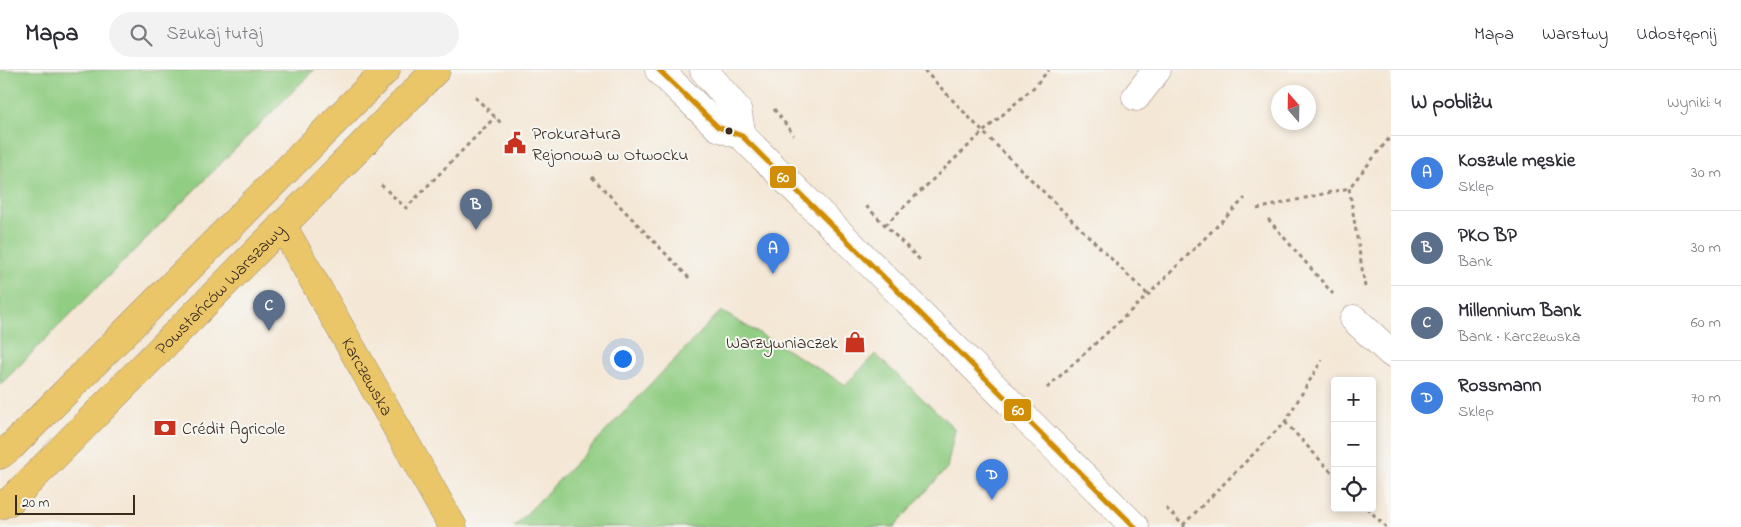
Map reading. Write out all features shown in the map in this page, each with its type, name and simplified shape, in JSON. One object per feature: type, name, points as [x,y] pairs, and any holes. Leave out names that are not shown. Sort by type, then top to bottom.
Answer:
[{"type":"main road","name":"Powstańców Warszawy","points":[[0,454],[12,446],[386,70]]},
{"type":"main road","name":"Powstańców Warszawy","points":[[0,505],[10,501],[436,70]]},
{"type":"main road","name":"Karczewska","points":[[282,225],[453,527]]},
{"type":"street","points":[[659,70],[718,127],[742,136],[1135,527]]},
{"type":"street","points":[[704,70],[737,109],[742,136]]},
{"type":"street","points":[[1136,97],[1157,70]]},
{"type":"path","points":[[924,70],[983,132],[1148,295]]},
{"type":"path","points":[[885,225],[983,132],[1034,88],[1049,70]]},
{"type":"path","points":[[474,97],[501,123]]},
{"type":"path","points":[[772,106],[781,120],[798,139]]},
{"type":"path","points":[[381,185],[406,208],[495,117]]},
{"type":"path","points":[[1257,209],[1349,188],[1391,136]]},
{"type":"path","points":[[592,177],[690,279]]},
{"type":"path","points":[[1349,188],[1373,336]]},
{"type":"path","points":[[1047,388],[1148,295],[1245,198]]},
{"type":"path","points":[[865,205],[920,260]]},
{"type":"path","points":[[1268,219],[1373,336]]},
{"type":"path","points":[[1163,505],[1184,526],[1285,422],[1322,360]]},
{"type":"path","points":[[1040,381],[1052,392]]},
{"type":"path","points":[[1285,422],[1331,472]]},
{"type":"path","points":[[1371,512],[1386,527]]},
{"type":"green space","points":[[0,70],[314,70],[0,385]]},
{"type":"green space","points":[[721,311],[846,385],[875,354],[955,429],[947,468],[894,527],[514,527]]},
{"type":"transit line","name":"60","points":[[659,70],[718,127],[742,136],[1135,527]]},
{"type":"place","name":"Prokuratura Rejonowa w Otwocku","points":[[515,143]]},
{"type":"place","name":"PKO BP","points":[[476,230]]},
{"type":"place","name":"Koszule męskie","points":[[773,274]]},
{"type":"place","name":"Millennium Bank","points":[[269,331]]},
{"type":"place","name":"Warzywniaczek","points":[[855,342]]},
{"type":"place","name":"Crédit Agricole","points":[[165,428]]},
{"type":"place","name":"Rossmann","points":[[992,500]]}]
